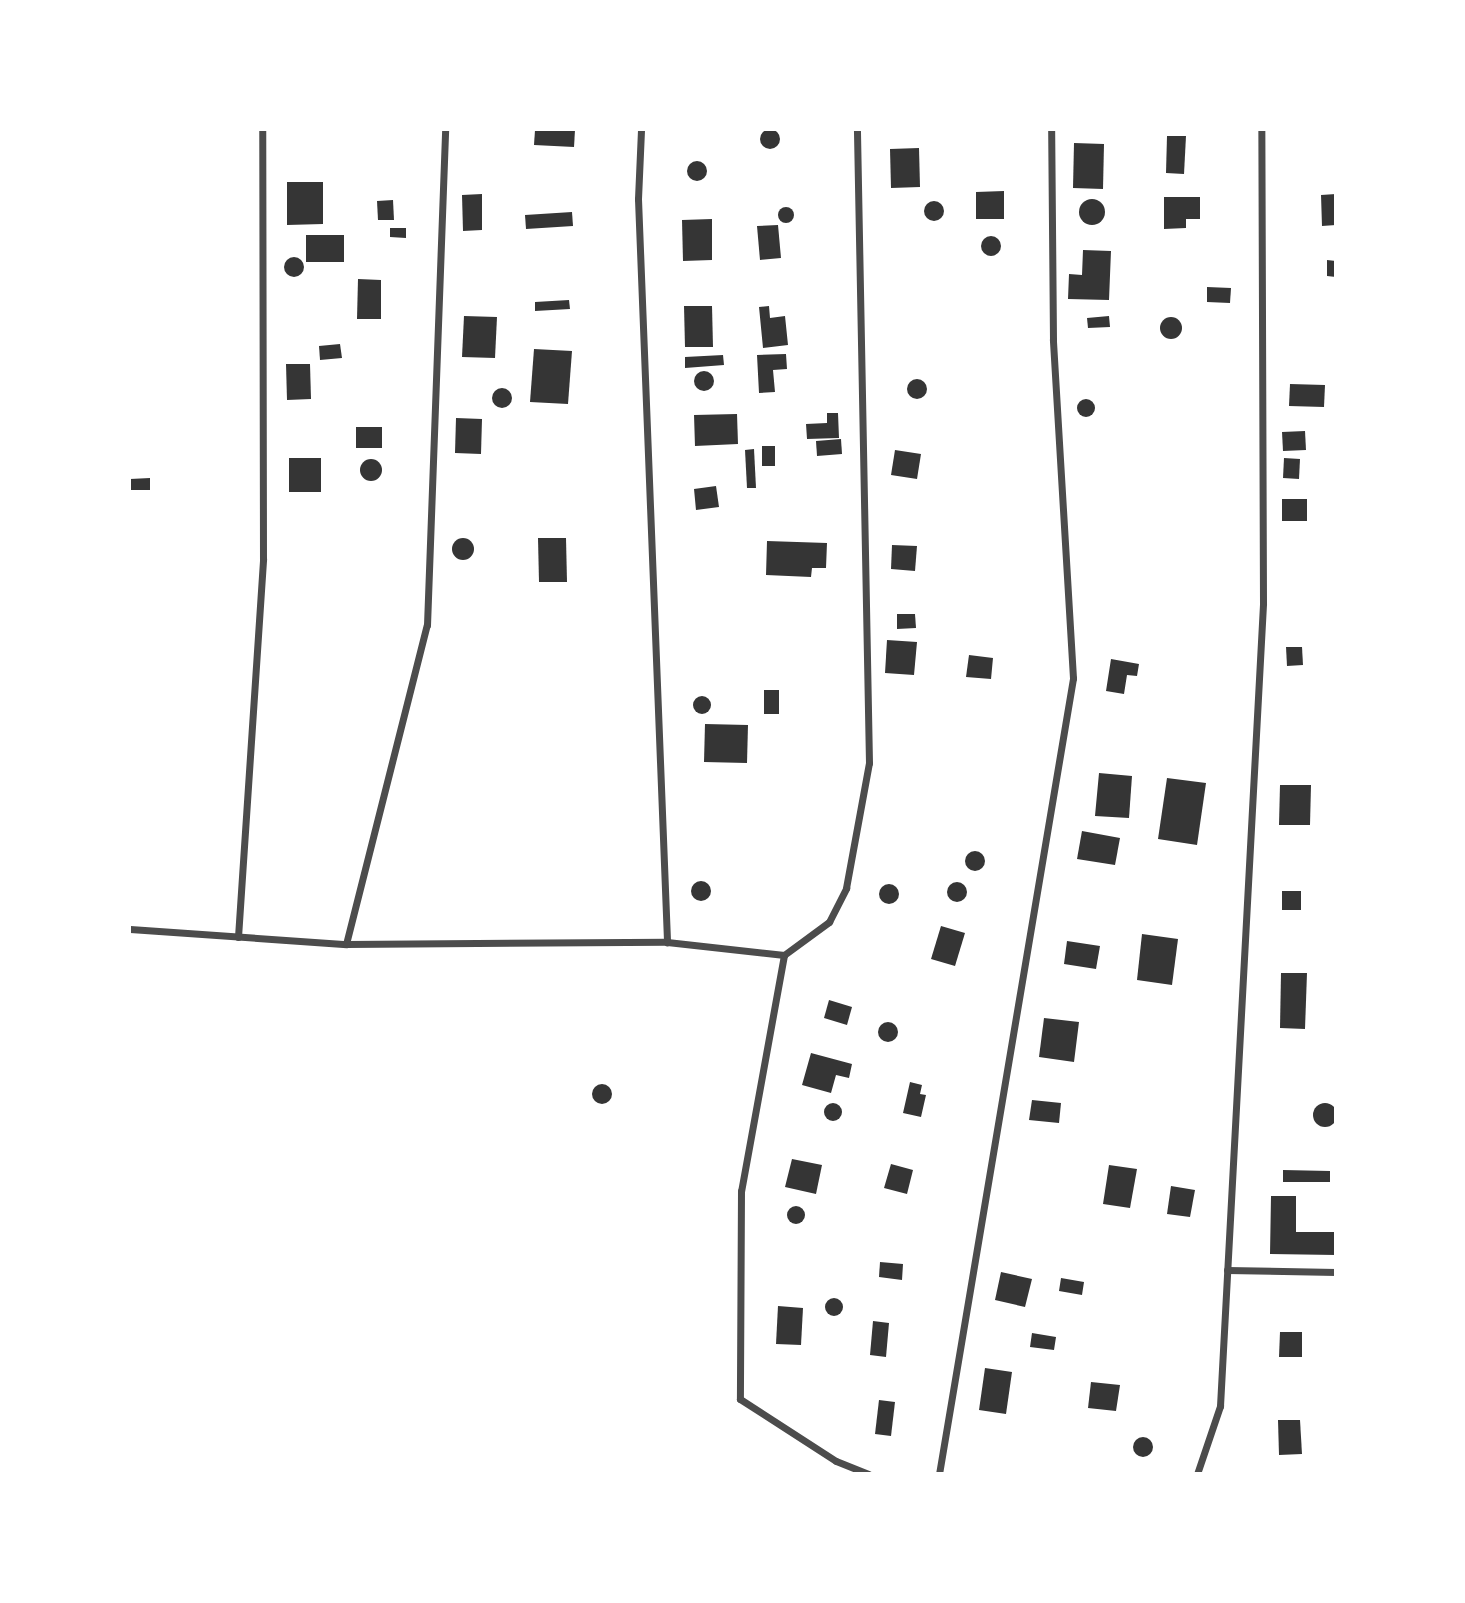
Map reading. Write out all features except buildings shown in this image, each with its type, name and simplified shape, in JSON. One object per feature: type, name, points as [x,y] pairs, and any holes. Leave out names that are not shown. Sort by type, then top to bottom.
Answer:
[{"type":"street","points":[[238,937],[263,559],[262,130]]},
{"type":"street","points":[[345,944],[427,625],[445,130]]},
{"type":"street","points":[[640,130],[638,199],[667,942]]},
{"type":"street","points":[[130,929],[345,944],[667,942],[784,955],[829,922],[846,888],[869,763],[857,130]]},
{"type":"street","points":[[939,1474],[1073,678],[1053,340],[1051,130]]},
{"type":"street","points":[[1197,1474],[1220,1406],[1263,603],[1261,130]]},
{"type":"street","points":[[784,955],[741,1191],[740,1399],[836,1461],[868,1474]]},
{"type":"street","points":[[1227,1270],[1335,1272]]}]
